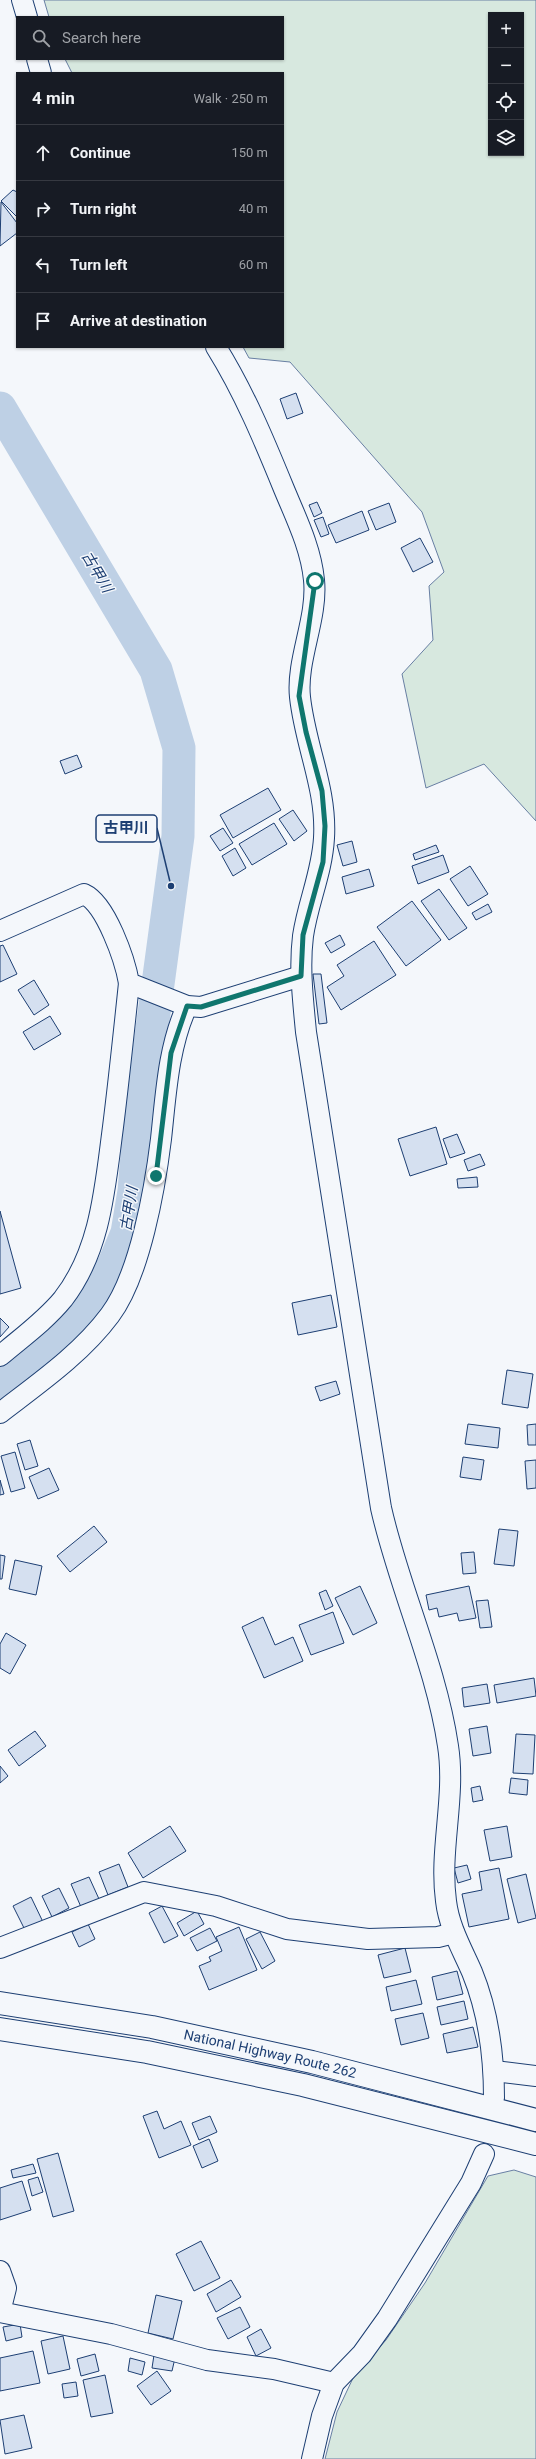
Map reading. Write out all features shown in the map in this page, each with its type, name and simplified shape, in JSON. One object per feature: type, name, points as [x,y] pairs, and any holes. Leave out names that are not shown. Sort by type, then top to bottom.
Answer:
[{"type":"highway","name":"National Highway Route 262","points":[[0,2003],[152,2027],[312,2062],[536,2120]]},
{"type":"highway","name":"National Highway Route 262","points":[[0,2029],[147,2052],[302,2085],[536,2144]]},
{"type":"street","points":[[22,0],[27,16]]},
{"type":"street","points":[[37,60],[41,72]]},
{"type":"street","points":[[217,348],[249,405],[261,433],[304,536],[315,581],[299,696],[306,732],[322,791],[325,826],[323,862],[303,935],[301,976],[306,1032],[381,1508],[391,1553],[441,1704],[449,1748],[450,1803],[444,1864],[446,1902],[454,1934],[472,1973],[482,2004],[494,2071],[494,2098]]},
{"type":"street","points":[[0,931],[84,894],[92,898],[106,919],[126,964],[133,984],[121,1059],[99,1224],[84,1263],[63,1299],[42,1321],[0,1356]]},
{"type":"street","points":[[133,984],[180,1003],[201,1007],[301,976]]},
{"type":"street","points":[[0,1413],[81,1348],[111,1314],[128,1283],[156,1176],[171,1053],[180,1003]]},
{"type":"street","points":[[0,1948],[144,1892],[216,1906],[294,1930],[368,1939],[438,1937],[454,1934]]},
{"type":"street","points":[[494,2071],[536,2076]]},
{"type":"street","points":[[312,2459],[322,2416],[334,2383],[362,2354],[387,2319],[471,2183],[484,2154]]},
{"type":"street","points":[[0,2271],[6,2288],[0,2312],[111,2334],[207,2360],[274,2369],[334,2383]]},
{"type":"shaded area","points":[[44,0],[536,0],[536,821],[484,764],[426,788],[402,674],[433,640],[429,586],[444,572],[422,512],[290,362],[249,358],[244,348],[284,348],[284,72],[72,72],[66,60],[284,60],[284,16],[49,16]]},
{"type":"shaded area","points":[[514,2170],[536,2177],[536,2459],[325,2459],[337,2412],[354,2376],[386,2340],[425,2283],[488,2176]]},
{"type":"building","points":[[13,190],[16,192],[16,216],[1,201]]},
{"type":"building","points":[[1,202],[16,222],[16,234],[0,246]]},
{"type":"building","points":[[296,393],[303,413],[287,419],[280,399]]},
{"type":"building","points":[[317,502],[322,513],[314,517],[309,505]]},
{"type":"building","points":[[389,503],[396,522],[376,530],[368,511]]},
{"type":"building","points":[[362,511],[369,530],[336,543],[328,525]]},
{"type":"building","points":[[323,517],[329,534],[321,537],[314,520]]},
{"type":"building","points":[[420,538],[433,562],[413,572],[401,548]]},
{"type":"building","points":[[77,755],[82,767],[65,774],[60,761]]},
{"type":"building","points":[[268,788],[281,810],[233,838],[220,815]]},
{"type":"building","points":[[293,810],[307,831],[294,841],[279,819]]},
{"type":"building","points":[[274,823],[287,844],[252,865],[239,844]]},
{"type":"building","points":[[223,828],[233,843],[220,851],[210,836]]},
{"type":"building","points":[[352,841],[357,862],[343,866],[337,845]]},
{"type":"building","points":[[436,845],[439,852],[415,860],[413,854]]},
{"type":"building","points":[[235,848],[246,868],[233,876],[222,856]]},
{"type":"building","points":[[443,855],[449,872],[418,884],[412,866]]},
{"type":"building","points":[[470,866],[488,894],[468,906],[450,879]]},
{"type":"building","points":[[369,869],[374,886],[346,894],[342,877]]},
{"type":"building","points":[[439,889],[467,928],[449,940],[421,901]]},
{"type":"building","points":[[412,901],[441,940],[406,966],[377,927]]},
{"type":"building","points":[[488,904],[492,912],[476,920],[472,913]]},
{"type":"building","points":[[340,935],[345,945],[331,953],[325,943]]},
{"type":"building","points":[[374,941],[396,975],[341,1010],[327,987],[344,976],[337,965]]},
{"type":"building","points":[[3,945],[17,974],[0,982],[0,946]]},
{"type":"building","points":[[313,974],[321,974],[327,1023],[319,1024]]},
{"type":"building","points":[[34,980],[49,1005],[34,1015],[18,990]]},
{"type":"building","points":[[50,1016],[61,1034],[34,1050],[23,1032]]},
{"type":"building","points":[[436,1127],[447,1164],[410,1176],[398,1139]]},
{"type":"building","points":[[457,1134],[465,1153],[450,1158],[443,1139]]},
{"type":"building","points":[[480,1154],[485,1165],[468,1171],[464,1160]]},
{"type":"building","points":[[477,1177],[478,1187],[458,1188],[457,1179]]},
{"type":"building","points":[[0,1211],[21,1288],[0,1294]]},
{"type":"building","points":[[331,1295],[337,1327],[298,1335],[292,1303]]},
{"type":"building","points":[[0,1318],[9,1327],[0,1337]]},
{"type":"building","points":[[507,1370],[533,1374],[528,1408],[502,1404]]},
{"type":"building","points":[[336,1381],[340,1394],[320,1401],[315,1387]]},
{"type":"building","points":[[468,1424],[500,1428],[498,1448],[465,1444]]},
{"type":"building","points":[[536,1424],[536,1445],[528,1445],[527,1425]]},
{"type":"building","points":[[30,1440],[38,1466],[25,1470],[17,1444]]},
{"type":"building","points":[[15,1452],[25,1488],[11,1492],[1,1456]]},
{"type":"building","points":[[463,1457],[484,1460],[481,1480],[460,1477]]},
{"type":"building","points":[[536,1460],[536,1488],[527,1489],[525,1461]]},
{"type":"building","points":[[49,1468],[59,1490],[38,1499],[29,1477]]},
{"type":"building","points":[[0,1480],[4,1494],[0,1495]]},
{"type":"building","points":[[94,1526],[107,1542],[70,1572],[57,1556]]},
{"type":"building","points":[[499,1529],[518,1531],[514,1566],[494,1564]]},
{"type":"building","points":[[474,1552],[476,1573],[463,1574],[461,1553]]},
{"type":"building","points":[[0,1555],[5,1556],[2,1579],[0,1579]]},
{"type":"building","points":[[15,1560],[42,1566],[36,1595],[9,1589]]},
{"type":"building","points":[[360,1586],[377,1623],[353,1635],[335,1598]]},
{"type":"building","points":[[469,1586],[476,1618],[459,1621],[457,1613],[439,1617],[437,1608],[429,1610],[426,1595]]},
{"type":"building","points":[[326,1590],[333,1606],[325,1610],[319,1593]]},
{"type":"building","points":[[488,1600],[492,1627],[480,1628],[476,1601]]},
{"type":"building","points":[[333,1612],[344,1643],[311,1655],[299,1625]]},
{"type":"building","points":[[263,1617],[275,1645],[293,1637],[303,1661],[264,1678],[242,1627]]},
{"type":"building","points":[[6,1633],[26,1645],[10,1674],[0,1668],[0,1644]]},
{"type":"building","points":[[534,1678],[536,1696],[497,1703],[494,1685]]},
{"type":"building","points":[[487,1684],[490,1703],[464,1707],[462,1688]]},
{"type":"building","points":[[487,1726],[491,1753],[473,1756],[469,1729]]},
{"type":"building","points":[[35,1731],[46,1746],[19,1766],[8,1750]]},
{"type":"building","points":[[516,1734],[535,1735],[533,1774],[513,1773]]},
{"type":"building","points":[[0,1766],[8,1776],[0,1783]]},
{"type":"building","points":[[511,1778],[528,1780],[527,1795],[509,1793]]},
{"type":"building","points":[[480,1786],[483,1800],[473,1802],[471,1788]]},
{"type":"building","points":[[170,1826],[186,1851],[143,1878],[128,1853]]},
{"type":"building","points":[[507,1826],[512,1857],[490,1861],[484,1830]]},
{"type":"building","points":[[119,1864],[128,1887],[108,1895],[99,1872]]},
{"type":"building","points":[[467,1865],[471,1879],[458,1883],[454,1868]]},
{"type":"building","points":[[499,1868],[509,1919],[469,1927],[462,1894],[482,1890],[479,1872]]},
{"type":"building","points":[[526,1874],[536,1918],[518,1923],[507,1879]]},
{"type":"building","points":[[89,1877],[99,1899],[81,1907],[71,1884]]},
{"type":"building","points":[[59,1888],[69,1908],[52,1917],[42,1896]]},
{"type":"building","points":[[31,1897],[43,1922],[25,1930],[13,1906]]},
{"type":"building","points":[[162,1906],[178,1936],[164,1943],[149,1913]]},
{"type":"building","points":[[197,1911],[204,1924],[184,1936],[177,1923]]},
{"type":"building","points":[[88,1924],[95,1939],[79,1947],[72,1932]]},
{"type":"building","points":[[239,1927],[257,1970],[209,1990],[199,1966],[211,1961],[209,1957],[222,1951],[216,1937]]},
{"type":"building","points":[[210,1928],[217,1941],[197,1951],[190,1938]]},
{"type":"building","points":[[260,1932],[275,1961],[262,1969],[246,1939]]},
{"type":"building","points":[[405,1948],[411,1972],[384,1978],[378,1955]]},
{"type":"building","points":[[457,1971],[463,1994],[437,2000],[432,1977]]},
{"type":"building","points":[[416,1980],[422,2004],[391,2011],[386,1987]]},
{"type":"building","points":[[464,2001],[468,2019],[441,2025],[437,2007]]},
{"type":"building","points":[[423,2013],[429,2038],[401,2045],[395,2019]]},
{"type":"building","points":[[473,2027],[478,2047],[447,2053],[443,2034]]},
{"type":"building","points":[[157,2111],[164,2129],[181,2121],[191,2145],[159,2158],[143,2116]]},
{"type":"building","points":[[210,2116],[217,2132],[199,2140],[192,2123]]},
{"type":"building","points":[[209,2139],[218,2161],[202,2168],[193,2146]]},
{"type":"building","points":[[58,2153],[74,2211],[53,2217],[37,2159]]},
{"type":"building","points":[[33,2164],[36,2173],[13,2178],[11,2170]]},
{"type":"building","points":[[38,2177],[43,2192],[32,2196],[28,2180]]},
{"type":"building","points":[[22,2181],[31,2210],[0,2220],[0,2188]]},
{"type":"building","points":[[201,2241],[220,2278],[194,2291],[176,2254]]},
{"type":"building","points":[[231,2280],[241,2297],[216,2312],[207,2294]]},
{"type":"building","points":[[156,2295],[182,2301],[173,2339],[148,2333]]},
{"type":"building","points":[[240,2307],[250,2327],[228,2339],[217,2318]]},
{"type":"building","points":[[20,2324],[22,2337],[6,2341],[3,2327]]},
{"type":"building","points":[[261,2329],[271,2348],[256,2356],[247,2337]]},
{"type":"building","points":[[63,2336],[70,2369],[48,2374],[41,2341]]},
{"type":"building","points":[[33,2351],[40,2383],[0,2391],[0,2358]]},
{"type":"building","points":[[95,2354],[99,2371],[81,2376],[77,2359]]},
{"type":"building","points":[[154,2355],[175,2358],[172,2371],[152,2368]]},
{"type":"building","points":[[130,2358],[145,2362],[142,2375],[128,2371]]},
{"type":"building","points":[[157,2371],[171,2391],[151,2405],[137,2386]]},
{"type":"building","points":[[105,2375],[113,2413],[91,2417],[83,2380]]},
{"type":"building","points":[[76,2382],[78,2396],[64,2398],[62,2384]]},
{"type":"building","points":[[24,2415],[32,2448],[5,2454],[0,2420]]},
{"type":"waterway","name":"古甲川","points":[[0,408],[156,670],[179,748],[178,836],[140,1117],[134,1191],[127,1233],[114,1264],[81,1319],[0,1385]]},
{"type":"place","name":"古甲川","points":[[171,886]]},
{"type":"route","points":[[156,1176],[171,1053],[187,1006],[201,1007],[301,976],[303,935],[323,862],[325,826],[322,791],[306,732],[299,696],[315,581]]}]
